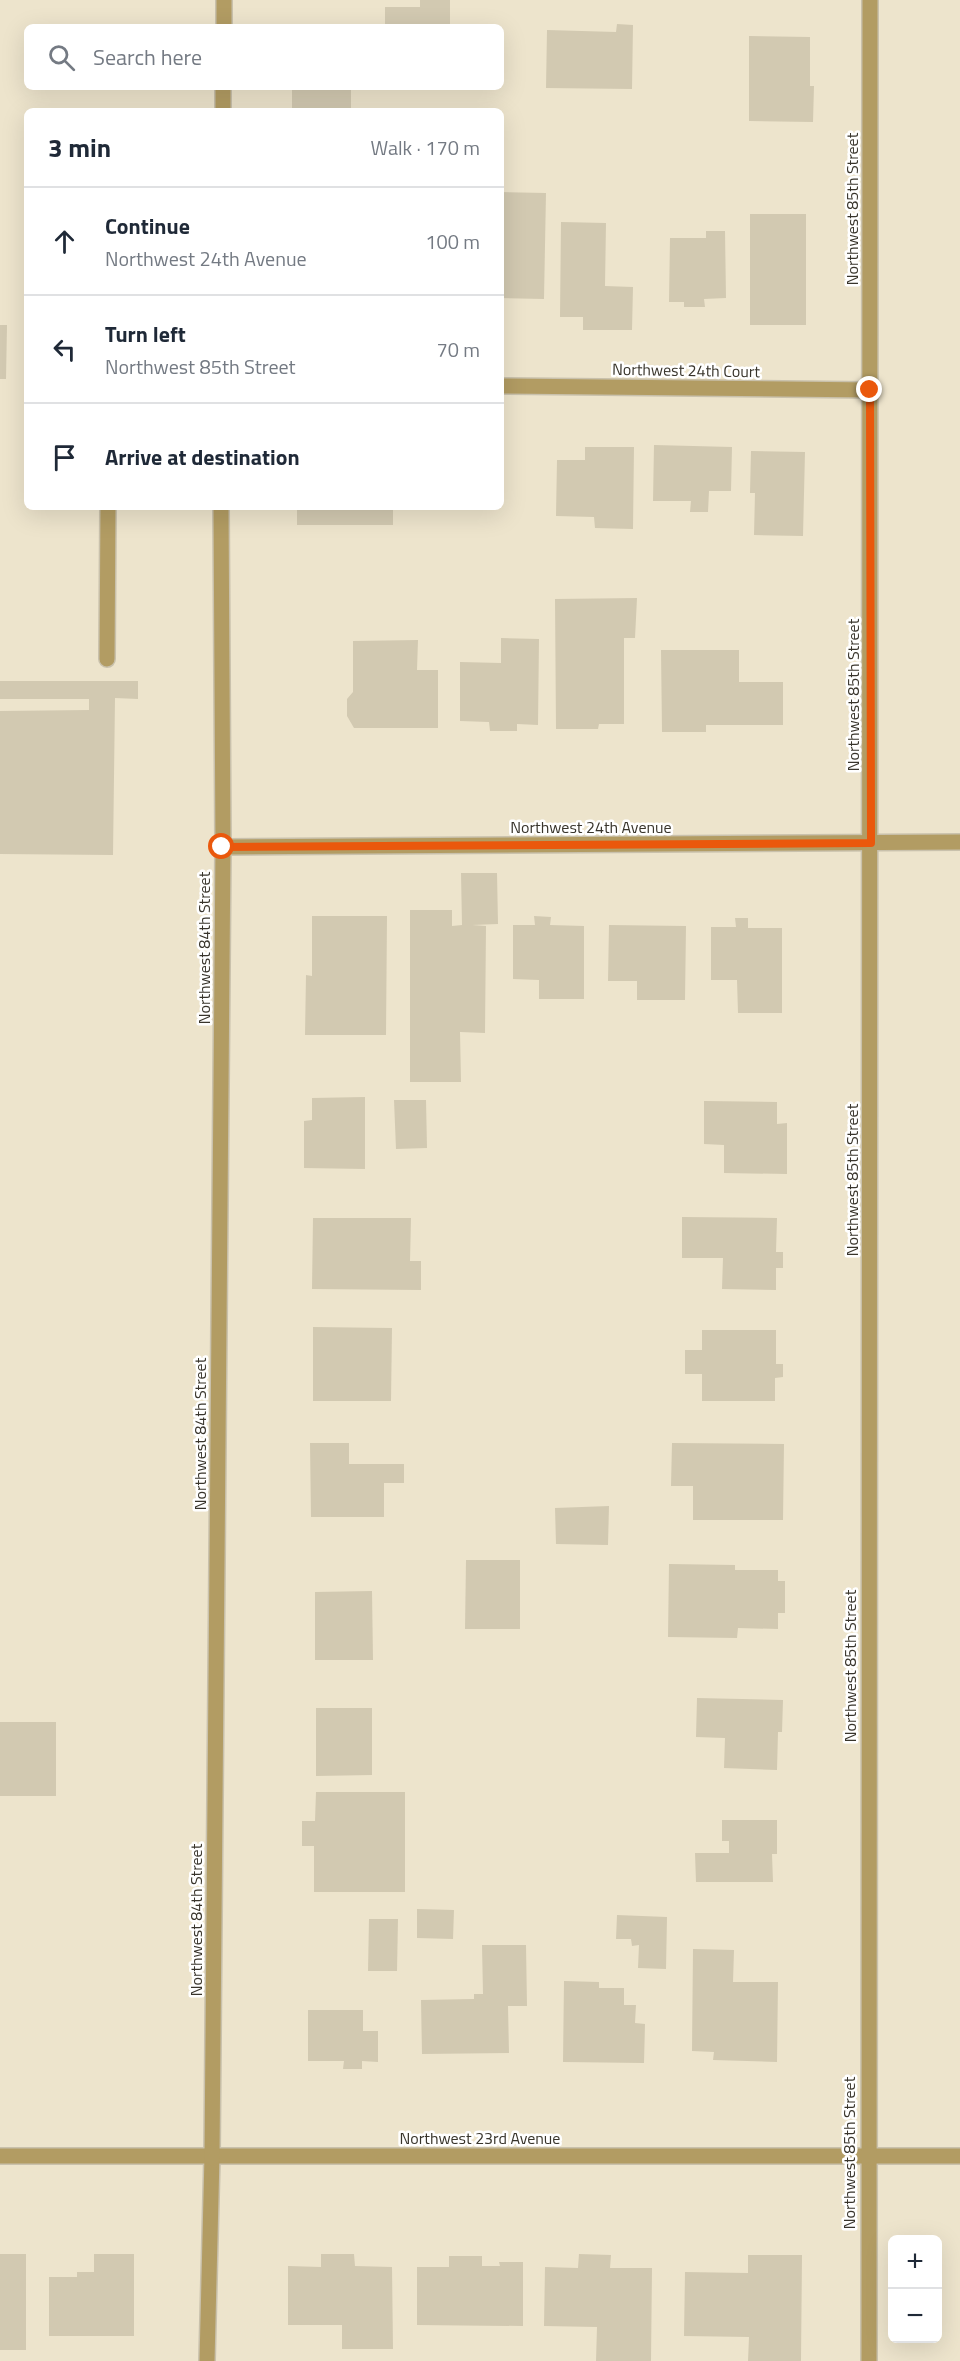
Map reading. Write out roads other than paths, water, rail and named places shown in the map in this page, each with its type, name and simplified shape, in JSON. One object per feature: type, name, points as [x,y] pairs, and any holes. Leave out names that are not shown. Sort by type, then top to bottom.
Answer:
[{"type":"street","points":[[224,0],[224,24]]},
{"type":"street","name":"Northwest 85th Street","points":[[869,2361],[867,2157],[871,843],[870,0]]},
{"type":"street","points":[[223,90],[223,108]]},
{"type":"street","name":"Northwest 24th Court","points":[[504,386],[870,390]]},
{"type":"street","points":[[107,659],[108,510]]},
{"type":"street","name":"Northwest 84th Street","points":[[207,2361],[212,2156],[222,847],[221,510]]},
{"type":"street","name":"Northwest 24th Avenue","points":[[222,847],[960,842]]},
{"type":"street","name":"Northwest 23rd Avenue","points":[[0,2156],[960,2157]]}]
